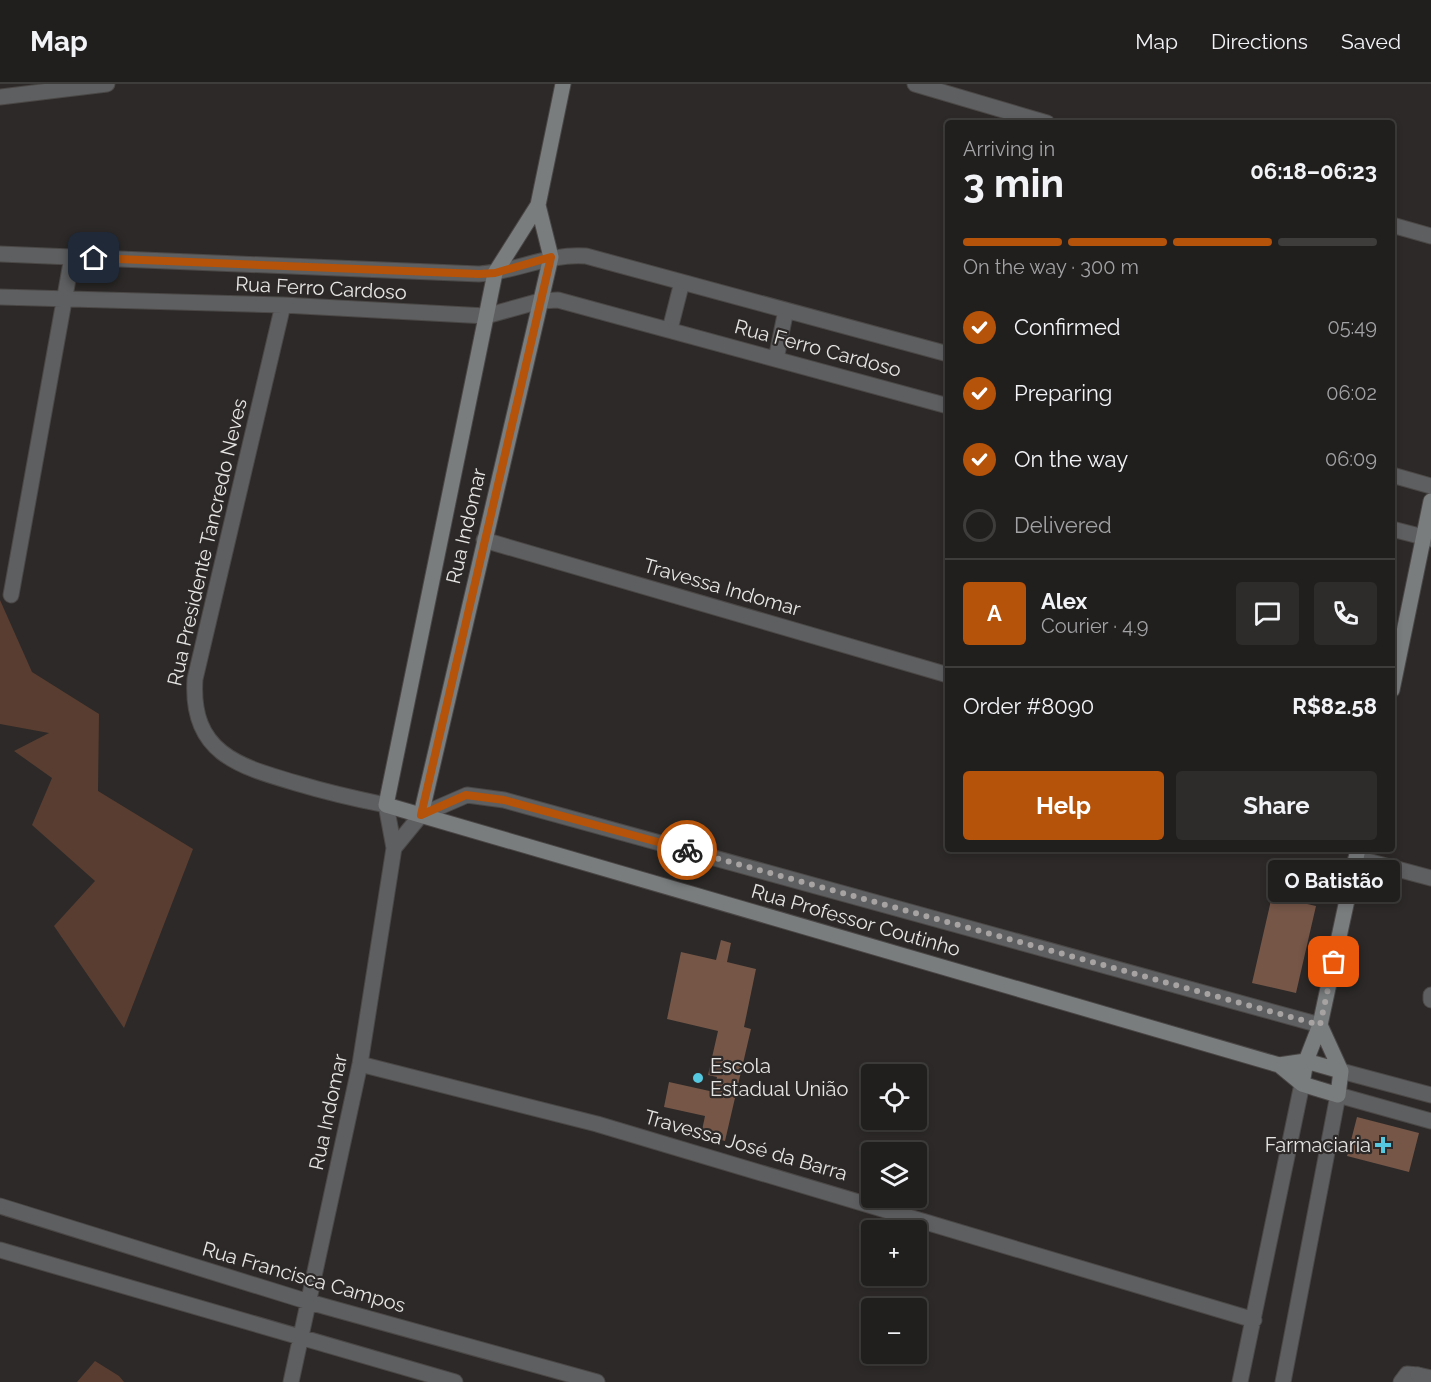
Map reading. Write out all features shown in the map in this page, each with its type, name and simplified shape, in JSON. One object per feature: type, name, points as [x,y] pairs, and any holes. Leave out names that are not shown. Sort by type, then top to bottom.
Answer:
[{"type":"street","points":[[0,97],[107,84]]},
{"type":"street","name":"Rua Indomar","points":[[291,1382],[360,1064],[394,848],[386,805],[495,273],[538,205],[563,84]]},
{"type":"street","points":[[915,84],[1037,120]]},
{"type":"street","name":"Rua Indomar","points":[[394,848],[421,815],[551,257],[538,205]]},
{"type":"street","points":[[1395,226],[1431,236]]},
{"type":"street","name":"Rua Ferro Cardoso","points":[[0,254],[457,274],[495,273],[551,257],[586,256],[945,353]]},
{"type":"street","points":[[11,595],[72,257]]},
{"type":"street","points":[[670,329],[682,282]]},
{"type":"street","name":"Rua Ferro Cardoso","points":[[0,297],[283,305],[486,316],[540,301],[558,300],[945,405]]},
{"type":"street","name":"Rua Presidente Tancredo Neves","points":[[283,305],[195,679],[194,702],[197,715],[208,737],[220,750],[246,768],[341,796],[421,815]]},
{"type":"street","points":[[776,359],[786,310]]},
{"type":"street","points":[[1395,476],[1431,486]]},
{"type":"street","points":[[1395,677],[1428,538],[1431,501]]},
{"type":"street","points":[[1395,530],[1428,538]]},
{"type":"street","name":"Travessa Indomar","points":[[484,540],[945,674]]},
{"type":"street","points":[[421,815],[466,795],[504,800],[1320,1025]]},
{"type":"street","name":"Rua Professor Coutinho","points":[[421,815],[1279,1065],[1302,1084],[1431,1121]]},
{"type":"street","points":[[1240,1382],[1306,1061],[1320,1025],[1357,853],[1431,878]]},
{"type":"street","points":[[1431,995],[1431,1000]]},
{"type":"street","points":[[1283,1382],[1341,1071],[1320,1025]]},
{"type":"street","name":"Rua Professor Coutinho","points":[[1279,1065],[1306,1061],[1431,1095]]},
{"type":"street","name":"Travessa José da Barra","points":[[360,1064],[620,1130],[1254,1320]]},
{"type":"street","name":"Rua Francisca Campos","points":[[0,1206],[309,1302],[597,1382]]},
{"type":"street","points":[[0,1251],[454,1382]]},
{"type":"street","points":[[1401,1382],[1407,1374],[1425,1376]]},
{"type":"shaded area","points":[[0,600],[32,672],[99,714],[98,791],[193,849],[124,1028],[54,926],[95,881],[32,825],[52,778],[14,751],[49,733],[0,724]]},
{"type":"shaded area","points":[[95,1361],[119,1376],[124,1382],[77,1382]]},
{"type":"building","points":[[1272,896],[1316,906],[1296,993],[1252,983]]},
{"type":"building","points":[[721,940],[731,943],[727,962],[756,969],[744,1027],[751,1029],[725,1141],[701,1135],[705,1116],[664,1107],[669,1082],[714,1092],[717,1077],[708,1075],[718,1031],[667,1019],[681,952],[716,960]]},
{"type":"building","name":"Farmaciaria","points":[[1357,1117],[1419,1133],[1409,1172],[1347,1156]]},
{"type":"way so far","points":[[687,850],[1320,1025],[1334,962]]},
{"type":"place","name":"O Batistão","points":[[1334,962]]},
{"type":"place","name":"Escola Estadual União","points":[[698,1078]]},
{"type":"place","name":"Farmaciaria","points":[[1383,1145]]},
{"type":"route","points":[[94,258],[479,274],[495,273],[551,257],[421,815],[466,795],[504,800],[687,850]]}]
